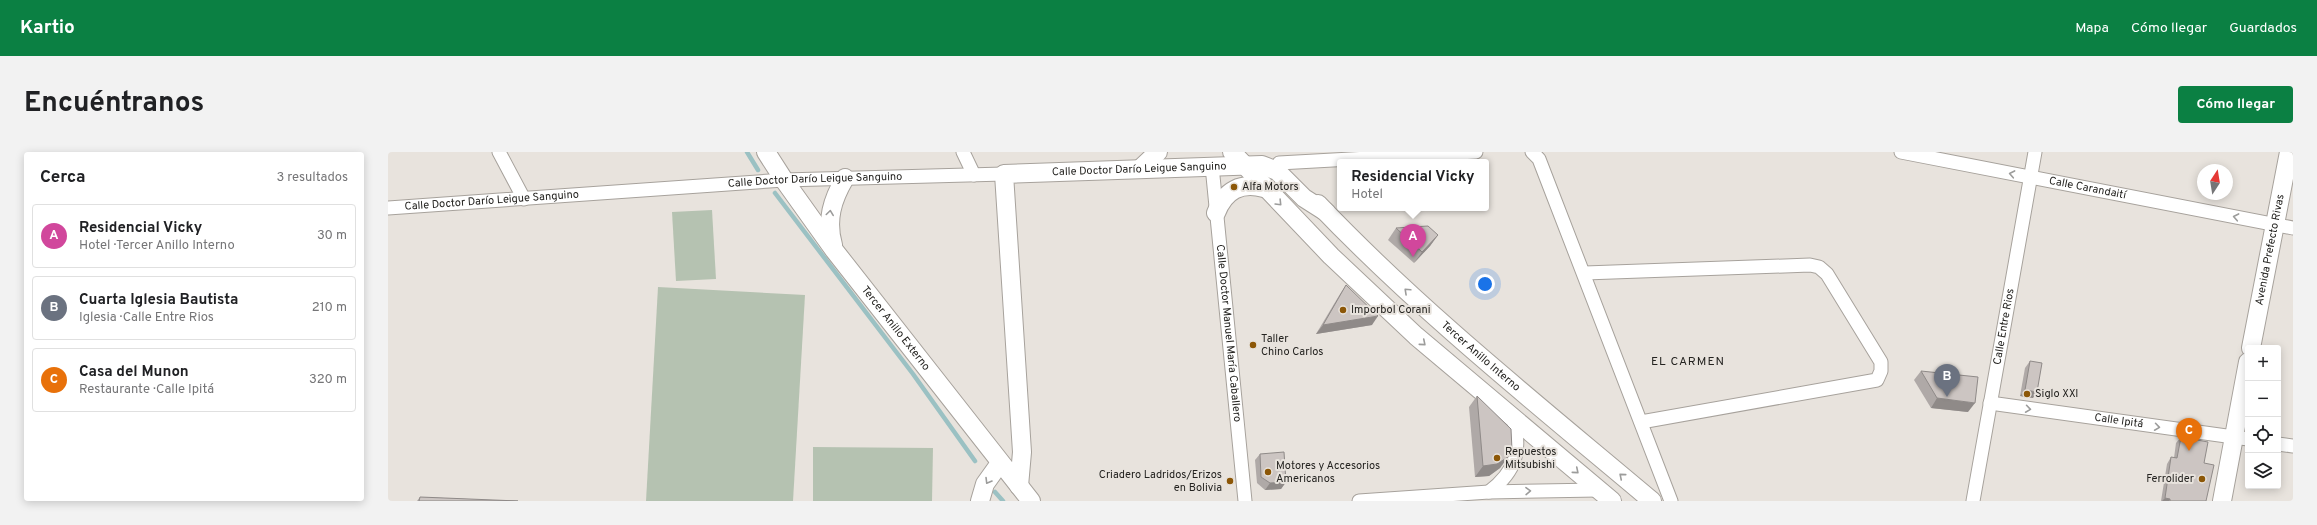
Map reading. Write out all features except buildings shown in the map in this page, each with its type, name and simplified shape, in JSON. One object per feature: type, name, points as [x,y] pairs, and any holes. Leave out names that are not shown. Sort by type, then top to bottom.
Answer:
[{"type":"street","points":[[499,152],[524,199]]},
{"type":"street","name":"Tercer Anillo Externo","points":[[766,152],[779,181],[1031,501]]},
{"type":"street","points":[[963,152],[974,175]]},
{"type":"street","points":[[1141,168],[1158,152]]},
{"type":"street","points":[[1273,158],[1476,152]]},
{"type":"street","name":"Calle Carandaití","points":[[1901,152],[2293,228]]},
{"type":"street","name":"Calle Entre Rios","points":[[1973,501],[2035,152]]},
{"type":"street","name":"Avenida Prefecto Rivas","points":[[2252,345],[2289,152]]},
{"type":"street","points":[[1535,155],[1585,273],[1671,501]]},
{"type":"street","points":[[1239,156],[1264,188],[1331,256],[1416,336],[1612,501]]},
{"type":"street","name":"Calle Doctor Darío Leigue Sanguino","points":[[388,208],[779,181],[1212,166],[1239,156],[1270,167],[1304,198],[1326,212]]},
{"type":"street","name":"Tercer Anillo Interno","points":[[1273,158],[1354,242],[1437,319],[1652,501]]},
{"type":"street","name":"Calle Doctor Manuel María Caballero","points":[[1212,166],[1245,501]]},
{"type":"street","points":[[1004,174],[1022,452],[1019,486]]},
{"type":"street","points":[[834,250],[830,236],[829,221],[832,206],[845,178]]},
{"type":"street","points":[[1216,213],[1220,201],[1229,192],[1240,186],[1252,185],[1264,188]]},
{"type":"street","points":[[1585,273],[1810,265],[1819,267],[1827,274],[1881,362],[1882,371],[1877,380],[1641,422]]},
{"type":"street","points":[[2222,501],[2241,438],[2246,381]]},
{"type":"street","name":"Calle Ipitá","points":[[1990,403],[2241,438]]},
{"type":"street","points":[[1490,492],[1503,482],[1514,462],[1517,452],[1518,435],[1513,418]]},
{"type":"street","points":[[2281,444],[2293,446]]},
{"type":"street","points":[[980,501],[985,484],[1000,463]]},
{"type":"street","points":[[1652,501],[1662,496],[1665,485]]},
{"type":"street","points":[[1359,501],[1456,498],[1490,492],[1598,490]]},
{"type":"green space","points":[[712,210],[716,279],[676,281],[672,212]]},
{"type":"green space","points":[[658,287],[805,295],[793,501],[646,501]]},
{"type":"green space","points":[[813,447],[933,448],[932,501],[813,501]]},
{"type":"waterway","points":[[747,152],[758,170]]},
{"type":"waterway","points":[[775,193],[913,374],[975,461]]},
{"type":"waterway","points":[[995,492],[1003,501]]},
{"type":"place","name":"Alfa Motors","points":[[1234,187]]},
{"type":"place","name":"Residencial Vicky","points":[[1413,257]]},
{"type":"place","name":"Imporbol Corani","points":[[1343,310]]},
{"type":"place","name":"Taller Chino Carlos","points":[[1253,345]]},
{"type":"place","name":"Siglo XXI","points":[[2027,394]]},
{"type":"place","name":"Cuarta Iglesia Bautista","points":[[1947,397]]},
{"type":"place","name":"Casa del Munon","points":[[2189,451]]},
{"type":"place","name":"Repuestos Mitsubishi","points":[[1497,458]]},
{"type":"place","name":"Motores y Accesorios Americanos","points":[[1268,472]]},
{"type":"place","name":"Ferrolider","points":[[2202,479]]},
{"type":"place","name":"Criadero Ladridos/Erizos en Bolivia","points":[[1230,481]]},
{"type":"district","name":"EL CARMEN","points":[[1688,362]]}]
